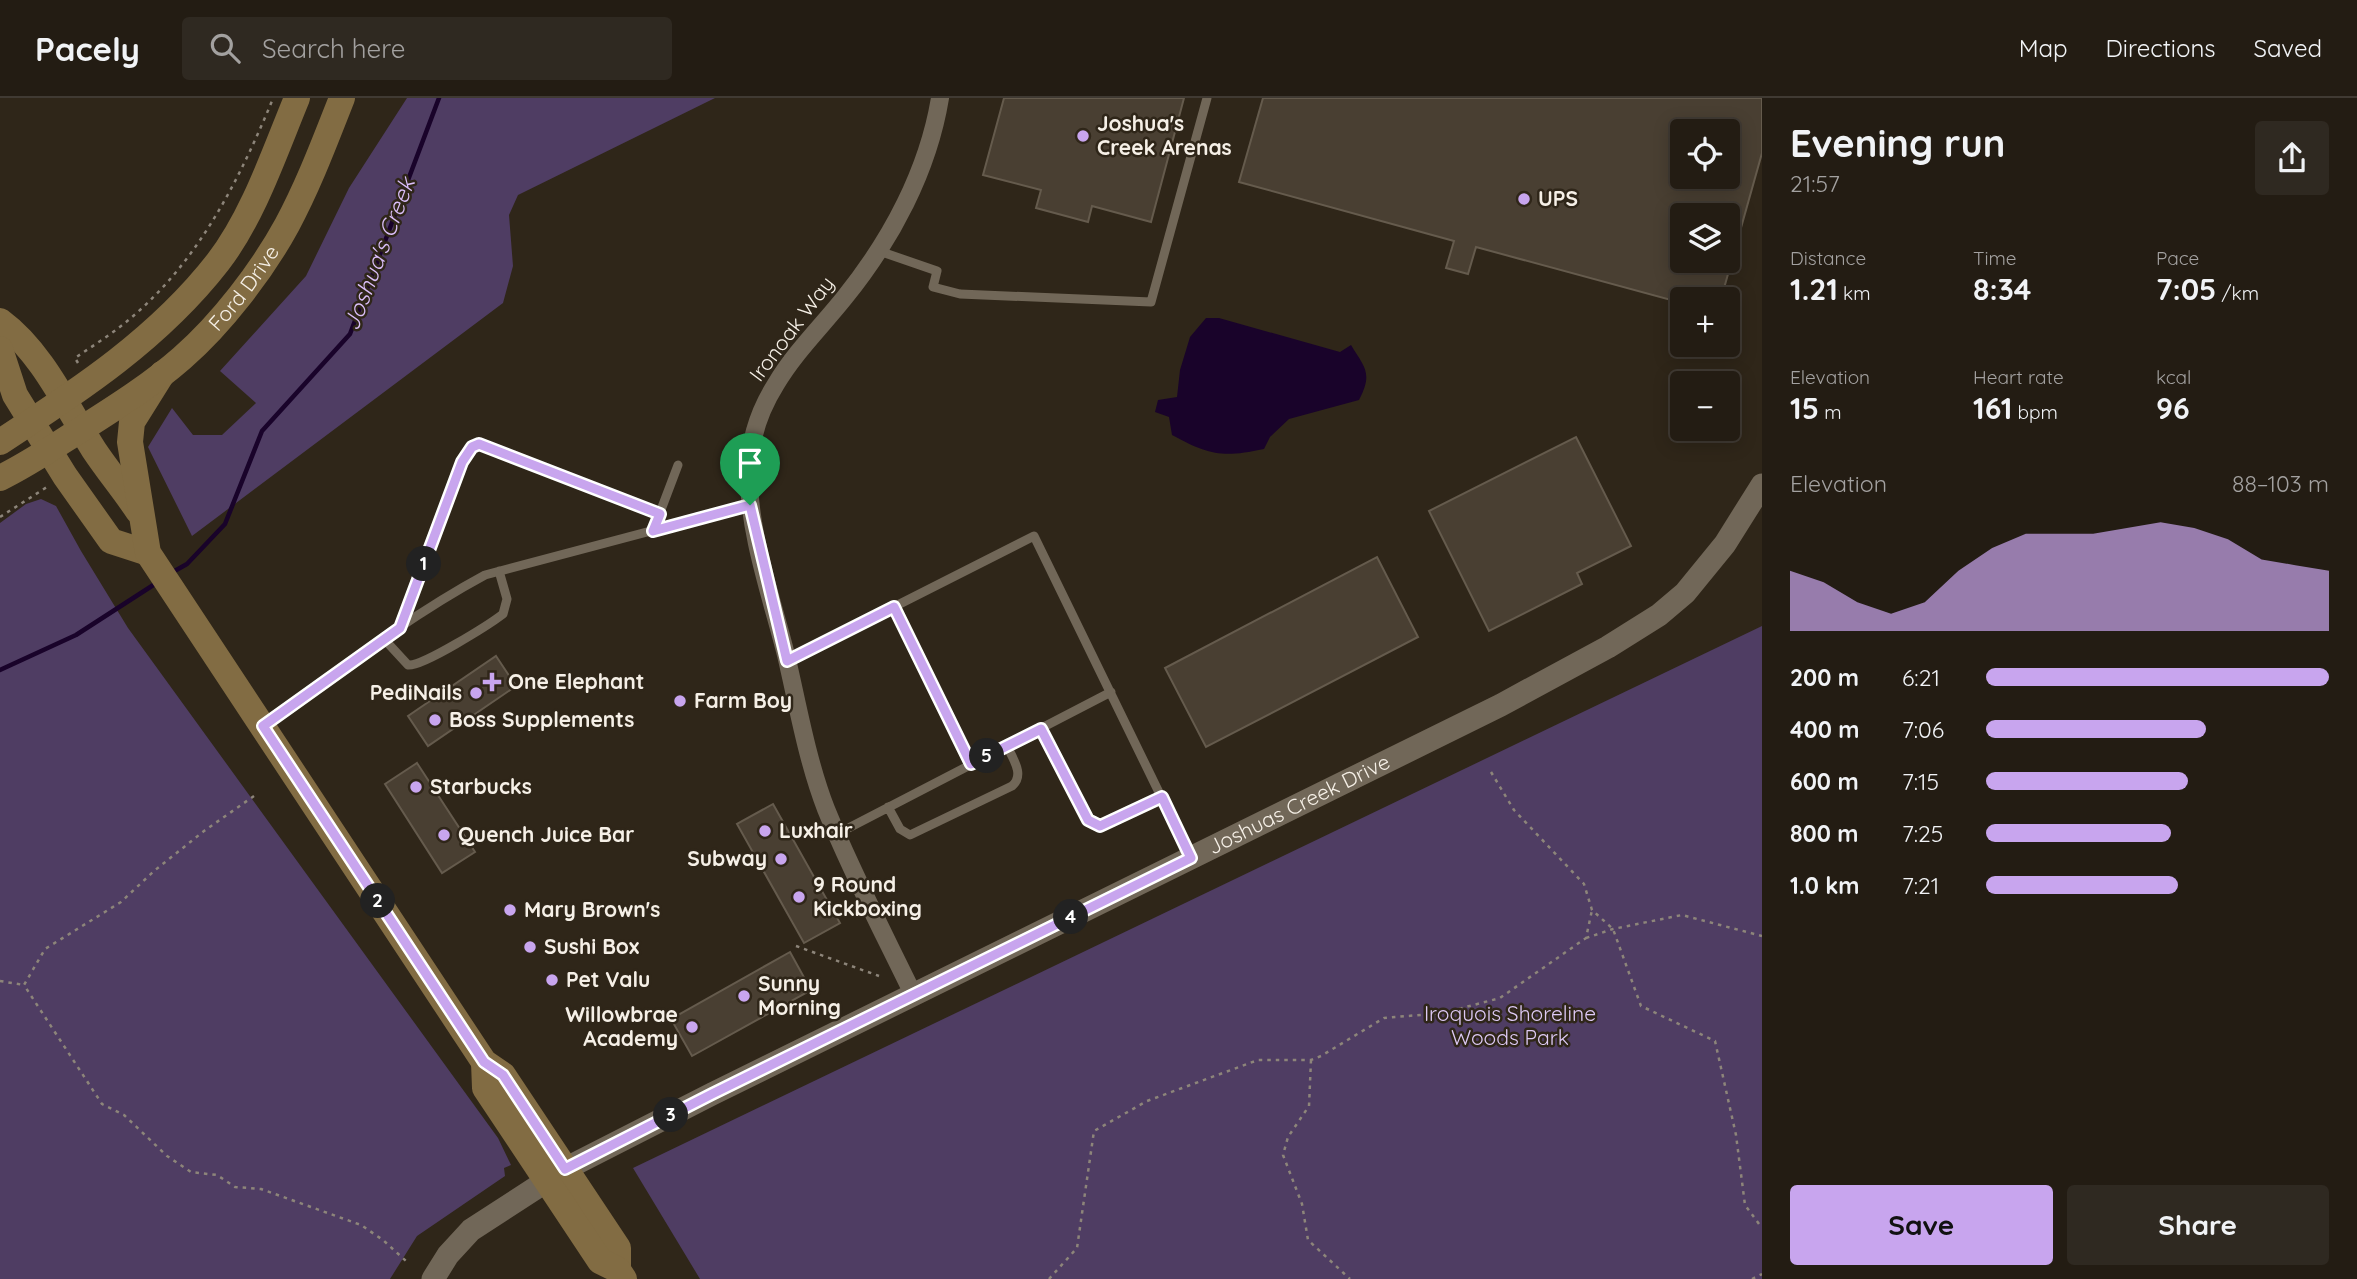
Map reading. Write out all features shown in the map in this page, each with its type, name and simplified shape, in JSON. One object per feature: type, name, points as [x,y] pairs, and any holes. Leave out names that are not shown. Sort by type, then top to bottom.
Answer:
[{"type":"main road","name":"Ford Drive","points":[[0,442],[90,383],[156,329],[219,261],[255,201],[297,98]]},
{"type":"main road","name":"Ford Drive","points":[[0,478],[49,450],[163,374],[185,356],[223,315],[286,226],[316,163],[342,98]]},
{"type":"main road","points":[[0,321],[19,335],[143,517]]},
{"type":"main road","points":[[0,349],[15,395],[111,541],[150,556]]},
{"type":"main road","points":[[163,374],[132,422],[130,442],[150,556],[484,1062],[485,1088],[556,1175],[600,1261],[621,1275]]},
{"type":"street","name":"Ironoak Way","points":[[914,996],[825,807],[750,505],[751,452],[753,436],[765,403],[785,369],[846,296],[879,251],[901,212],[937,121],[940,98]]},
{"type":"street","name":"Joshuas Creek Drive","points":[[433,1279],[448,1255],[471,1230],[556,1175],[712,1094],[1501,705],[1608,647],[1659,615],[1685,593],[1725,544],[1762,485]]},
{"type":"lane","points":[[879,251],[937,271],[933,287],[960,294],[1151,302],[1207,98]]},
{"type":"lane","points":[[400,628],[462,462],[472,447],[479,444],[487,446],[660,514]]},
{"type":"lane","points":[[653,531],[678,465]]},
{"type":"lane","points":[[263,726],[400,628],[463,587],[499,570],[750,505]]},
{"type":"lane","points":[[787,661],[1034,536],[1191,858]]},
{"type":"lane","points":[[384,639],[408,665],[414,666],[435,655],[503,614],[507,599],[499,570]]},
{"type":"lane","points":[[894,607],[971,764]]},
{"type":"lane","points":[[837,834],[1111,692]]},
{"type":"lane","points":[[1041,729],[1088,820],[1094,825],[1100,826],[1162,797]]},
{"type":"lane","points":[[888,807],[900,829],[910,835],[1012,786],[1019,773],[1007,746]]},
{"type":"path","points":[[1491,772],[1514,810],[1584,884],[1592,910],[1587,939]]},
{"type":"path","points":[[24,985],[45,948],[121,902],[154,871],[204,831],[254,796]]},
{"type":"path","points":[[1592,910],[1613,929],[1641,1006],[1715,1041],[1736,1135],[1745,1205],[1762,1228]]},
{"type":"path","points":[[1049,1279],[1077,1248],[1094,1131],[1147,1101],[1258,1060],[1311,1060],[1384,1018],[1443,1013],[1500,998],[1587,939],[1613,929],[1682,915],[1762,936]]},
{"type":"path","points":[[796,946],[879,975]]},
{"type":"path","points":[[0,981],[24,985],[102,1104],[124,1115],[167,1156],[191,1172],[217,1175],[235,1187],[261,1189],[360,1225],[383,1240],[405,1261]]},
{"type":"path","points":[[1311,1060],[1309,1107],[1288,1137],[1283,1155],[1302,1204],[1308,1240],[1350,1279]]},
{"type":"path","points":[[1752,1279],[1762,1274]]},
{"type":"green space","points":[[407,98],[715,98],[518,195],[509,215],[513,266],[503,303],[192,536],[148,447],[172,408],[193,435],[222,435],[256,403],[220,371],[306,276],[349,188]]},
{"type":"green space","points":[[41,499],[56,506],[128,628],[498,1138],[511,1165],[504,1168],[505,1176],[417,1236],[390,1279],[0,1279],[0,523],[26,504]]},
{"type":"green space","name":"Iroquois Shoreline Woods Park","points":[[1762,626],[1762,1279],[700,1279],[633,1168]]},
{"type":"shaded area","points":[[1206,318],[1219,318],[1340,352],[1351,345],[1366,371],[1366,383],[1359,400],[1289,419],[1270,437],[1264,449],[1250,452],[1226,454],[1206,451],[1172,435],[1169,417],[1155,412],[1158,400],[1177,397],[1180,370],[1190,337]]},
{"type":"building","name":"Joshua's Creek Arenas","points":[[1004,98],[1184,98],[1151,222],[1092,206],[1088,222],[1036,208],[1041,190],[983,175]]},
{"type":"building","name":"UPS","points":[[1263,98],[1762,98],[1762,153],[1740,231],[1740,203],[1670,203],[1670,273],[1728,273],[1724,287],[1670,287],[1670,300],[1476,247],[1468,274],[1446,268],[1454,241],[1239,182]]},
{"type":"building","points":[[1576,437],[1631,546],[1577,573],[1582,584],[1489,631],[1429,511]]},
{"type":"building","points":[[1377,557],[1418,637],[1206,747],[1165,668]]},
{"type":"building","points":[[496,656],[516,686],[428,746],[408,716]]},
{"type":"building","points":[[417,763],[475,852],[442,873],[385,784]]},
{"type":"building","points":[[773,804],[840,923],[804,943],[737,824]]},
{"type":"building","points":[[790,952],[811,990],[692,1056],[671,1019]]},
{"type":"waterway","name":"Joshua's Creek","points":[[171,573],[187,564],[225,524],[262,431],[350,334],[439,98]]},
{"type":"waterway","name":"Joshua's Creek","points":[[0,670],[76,635],[158,582]]},
{"type":"place","name":"Joshua's Creek Arenas","points":[[1083,136]]},
{"type":"place","name":"UPS","points":[[1524,199]]},
{"type":"place","name":"One Elephant","points":[[492,682]]},
{"type":"place","name":"PediNails","points":[[476,693]]},
{"type":"place","name":"Farm Boy","points":[[680,701]]},
{"type":"place","name":"Boss Supplements","points":[[435,720]]},
{"type":"place","name":"Starbucks","points":[[416,787]]},
{"type":"place","name":"Luxhair","points":[[765,831]]},
{"type":"place","name":"Quench Juice Bar","points":[[444,835]]},
{"type":"place","name":"Subway","points":[[781,859]]},
{"type":"place","name":"9 Round Kickboxing","points":[[799,897]]},
{"type":"place","name":"Mary Brown's","points":[[510,910]]},
{"type":"place","name":"Sushi Box","points":[[530,947]]},
{"type":"place","name":"Pet Valu","points":[[552,980]]},
{"type":"place","name":"Sunny Morning","points":[[744,996]]},
{"type":"place","name":"Willowbrae Academy","points":[[692,1027]]},
{"type":"route","points":[[479,444],[487,446],[660,514],[653,531],[750,505],[787,661],[894,607],[971,764],[1041,729],[1088,820],[1100,826],[1162,797],[1191,858],[565,1169],[503,1075],[484,1062],[263,726],[400,628],[462,462],[472,447],[479,444]]}]
